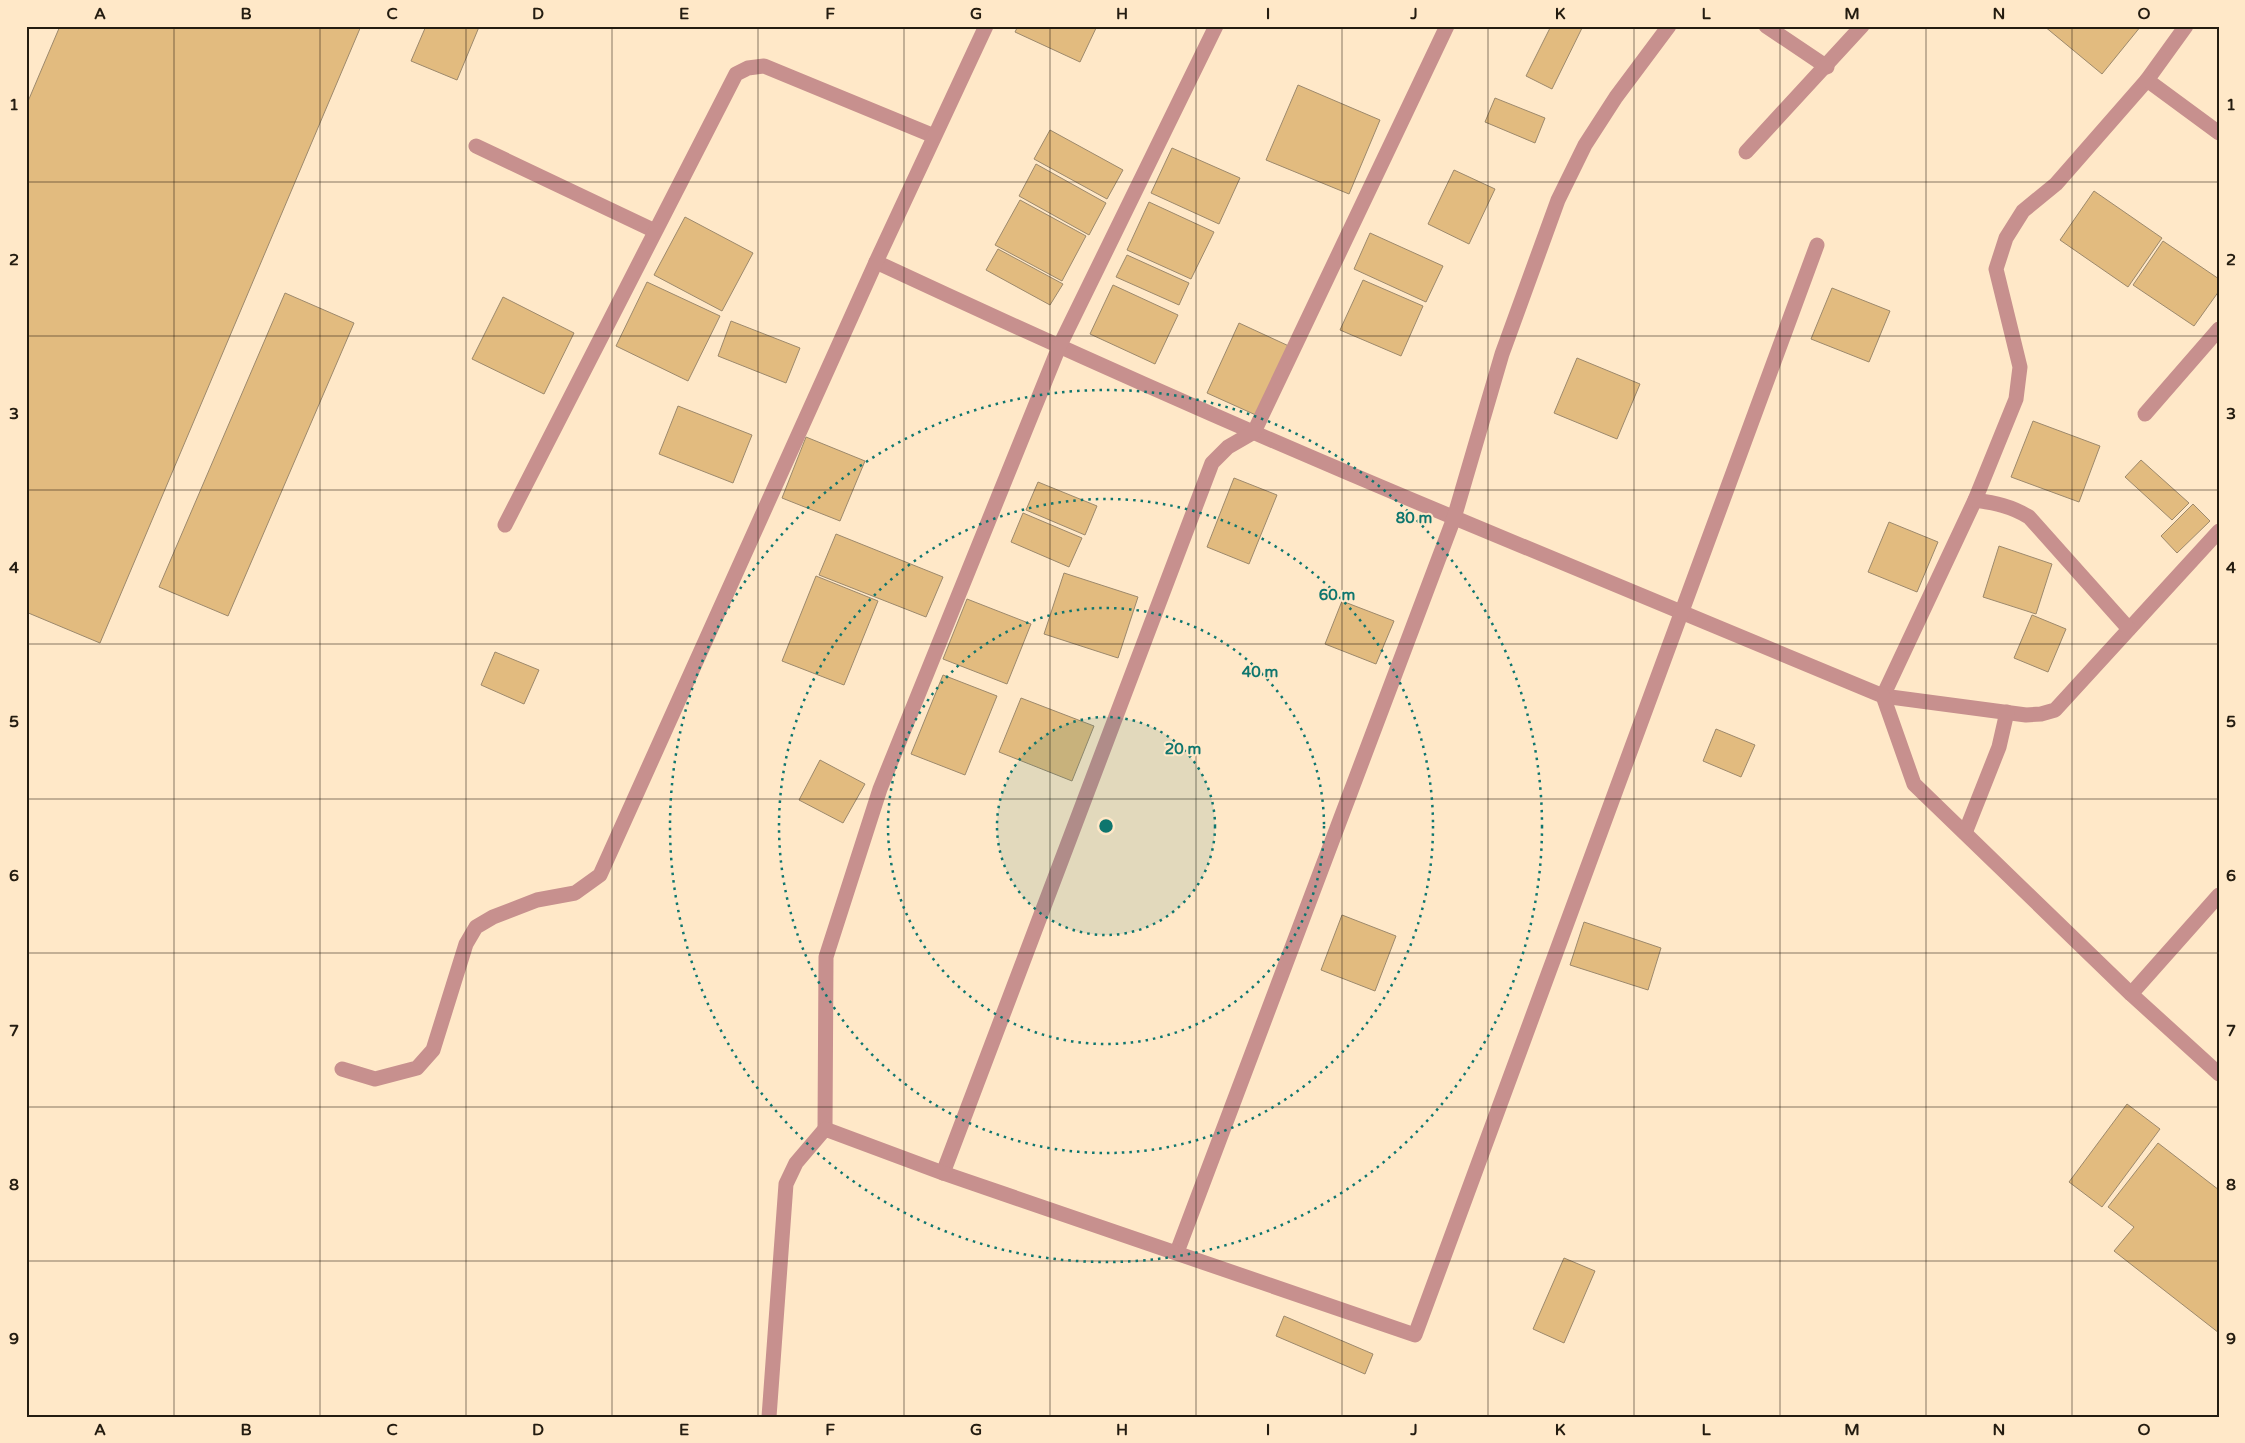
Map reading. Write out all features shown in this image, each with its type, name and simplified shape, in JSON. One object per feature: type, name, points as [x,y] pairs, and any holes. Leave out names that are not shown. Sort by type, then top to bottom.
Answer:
[{"type":"street","points":[[342,1069],[375,1079],[417,1068],[433,1050],[466,944],[476,927],[493,917],[537,900],[575,893],[600,875],[876,262],[986,26]]},
{"type":"street","points":[[769,1417],[786,1184],[796,1163],[826,1129],[826,957],[880,789],[1059,347],[1216,26]]},
{"type":"street","points":[[943,1173],[1212,463],[1228,447],[1254,432],[1447,26]]},
{"type":"street","points":[[1177,1252],[1454,518],[1502,354],[1558,200],[1590,137],[1616,97],[1669,26]]},
{"type":"street","points":[[1766,26],[1827,67]]},
{"type":"street","points":[[1746,152],[1827,67],[1862,26]]},
{"type":"street","points":[[2186,26],[2147,80],[2056,184],[2023,211],[2006,238],[1996,269],[2020,367],[2016,399],[1975,500],[1883,696],[1914,784],[2131,994],[2219,1074]]},
{"type":"street","points":[[505,525],[736,74],[748,68],[764,66],[934,136]]},
{"type":"street","points":[[2147,80],[2219,133]]},
{"type":"street","points":[[476,146],[655,231]]},
{"type":"street","points":[[826,1129],[943,1173],[1416,1335],[1816,245]]},
{"type":"street","points":[[876,262],[1059,347],[1254,432],[1454,518],[1681,610],[1883,696],[2007,712],[2042,714],[2055,710],[2219,531]]},
{"type":"street","points":[[2145,414],[2219,329]]},
{"type":"street","points":[[1975,500],[2016,509],[2029,517],[2129,629]]},
{"type":"street","points":[[1965,833],[1999,747],[2007,712]]},
{"type":"street","points":[[2131,994],[2219,895]]},
{"type":"building","points":[[60,26],[361,26],[100,643],[26,612],[26,106]]},
{"type":"building","points":[[426,26],[479,27],[457,80],[411,61]]},
{"type":"building","points":[[1018,26],[1097,26],[1080,62],[1015,32]]},
{"type":"building","points":[[1551,26],[1583,26],[1552,89],[1526,76]]},
{"type":"building","points":[[2044,26],[2141,26],[2102,74]]},
{"type":"building","points":[[1298,85],[1380,120],[1349,194],[1266,160]]},
{"type":"building","points":[[1495,98],[1545,118],[1535,143],[1485,122]]},
{"type":"building","points":[[1050,130],[1123,170],[1107,199],[1034,159]]},
{"type":"building","points":[[1172,148],[1240,178],[1219,224],[1151,193]]},
{"type":"building","points":[[1036,164],[1106,203],[1089,235],[1019,196]]},
{"type":"building","points":[[1454,170],[1495,189],[1469,244],[1428,224]]},
{"type":"building","points":[[2094,191],[2162,238],[2128,287],[2060,240]]},
{"type":"building","points":[[1020,200],[1086,236],[1062,281],[995,245]]},
{"type":"building","points":[[1149,202],[1214,232],[1191,279],[1127,250]]},
{"type":"building","points":[[685,217],[753,253],[722,311],[654,275]]},
{"type":"building","points":[[1370,233],[1443,266],[1426,302],[1354,269]]},
{"type":"building","points":[[2163,241],[2219,279],[2219,291],[2194,326],[2133,285]]},
{"type":"building","points":[[998,249],[1063,284],[1050,305],[986,270]]},
{"type":"building","points":[[1127,255],[1189,283],[1179,305],[1116,277]]},
{"type":"building","points":[[1363,280],[1423,306],[1401,356],[1340,330]]},
{"type":"building","points":[[647,282],[720,316],[688,381],[616,346]]},
{"type":"building","points":[[1113,285],[1178,315],[1155,364],[1090,334]]},
{"type":"building","points":[[1832,288],[1890,311],[1869,362],[1811,339]]},
{"type":"building","points":[[285,293],[354,323],[228,616],[159,587]]},
{"type":"building","points":[[503,297],[574,333],[544,394],[472,359]]},
{"type":"building","points":[[731,321],[800,348],[786,383],[718,356]]},
{"type":"building","points":[[1239,323],[1291,347],[1258,416],[1207,393]]},
{"type":"building","points":[[1577,358],[1640,384],[1617,439],[1554,413]]},
{"type":"building","points":[[678,406],[752,435],[733,483],[659,454]]},
{"type":"building","points":[[2033,421],[2100,446],[2079,502],[2011,477]]},
{"type":"building","points":[[806,437],[865,461],[840,521],[782,498]]},
{"type":"building","points":[[2141,460],[2189,503],[2172,520],[2125,477]]},
{"type":"building","points":[[1234,478],[1277,495],[1249,564],[1207,547]]},
{"type":"building","points":[[1038,482],[1097,506],[1085,535],[1026,510]]},
{"type":"building","points":[[2193,504],[2210,521],[2177,553],[2161,536]]},
{"type":"building","points":[[1023,513],[1082,538],[1069,567],[1011,542]]},
{"type":"building","points":[[1889,522],[1938,542],[1917,592],[1868,572]]},
{"type":"building","points":[[836,534],[943,577],[926,617],[819,575]]},
{"type":"building","points":[[1999,546],[2052,564],[2036,614],[1983,597]]},
{"type":"building","points":[[1064,573],[1138,597],[1118,658],[1044,634]]},
{"type":"building","points":[[816,576],[878,601],[844,685],[782,661]]},
{"type":"building","points":[[967,599],[1031,624],[1007,684],[943,659]]},
{"type":"building","points":[[1342,601],[1394,621],[1376,664],[1325,644]]},
{"type":"building","points":[[2032,615],[2066,629],[2048,672],[2014,658]]},
{"type":"building","points":[[495,652],[539,670],[524,704],[481,685]]},
{"type":"building","points":[[943,675],[997,696],[965,775],[911,754]]},
{"type":"building","points":[[1021,698],[1094,726],[1072,781],[999,752]]},
{"type":"building","points":[[1716,729],[1755,745],[1741,777],[1703,761]]},
{"type":"building","points":[[820,760],[865,784],[843,823],[799,800]]},
{"type":"building","points":[[1342,915],[1396,936],[1375,991],[1321,970]]},
{"type":"building","points":[[1584,922],[1661,948],[1648,990],[1570,965]]},
{"type":"building","points":[[2127,1104],[2160,1129],[2102,1207],[2069,1182]]},
{"type":"building","points":[[2158,1143],[2219,1190],[2219,1333],[2114,1251],[2134,1227],[2108,1207]]},
{"type":"building","points":[[1564,1258],[1595,1271],[1564,1343],[1533,1329]]},
{"type":"building","points":[[1284,1316],[1373,1354],[1365,1374],[1276,1336]]}]
